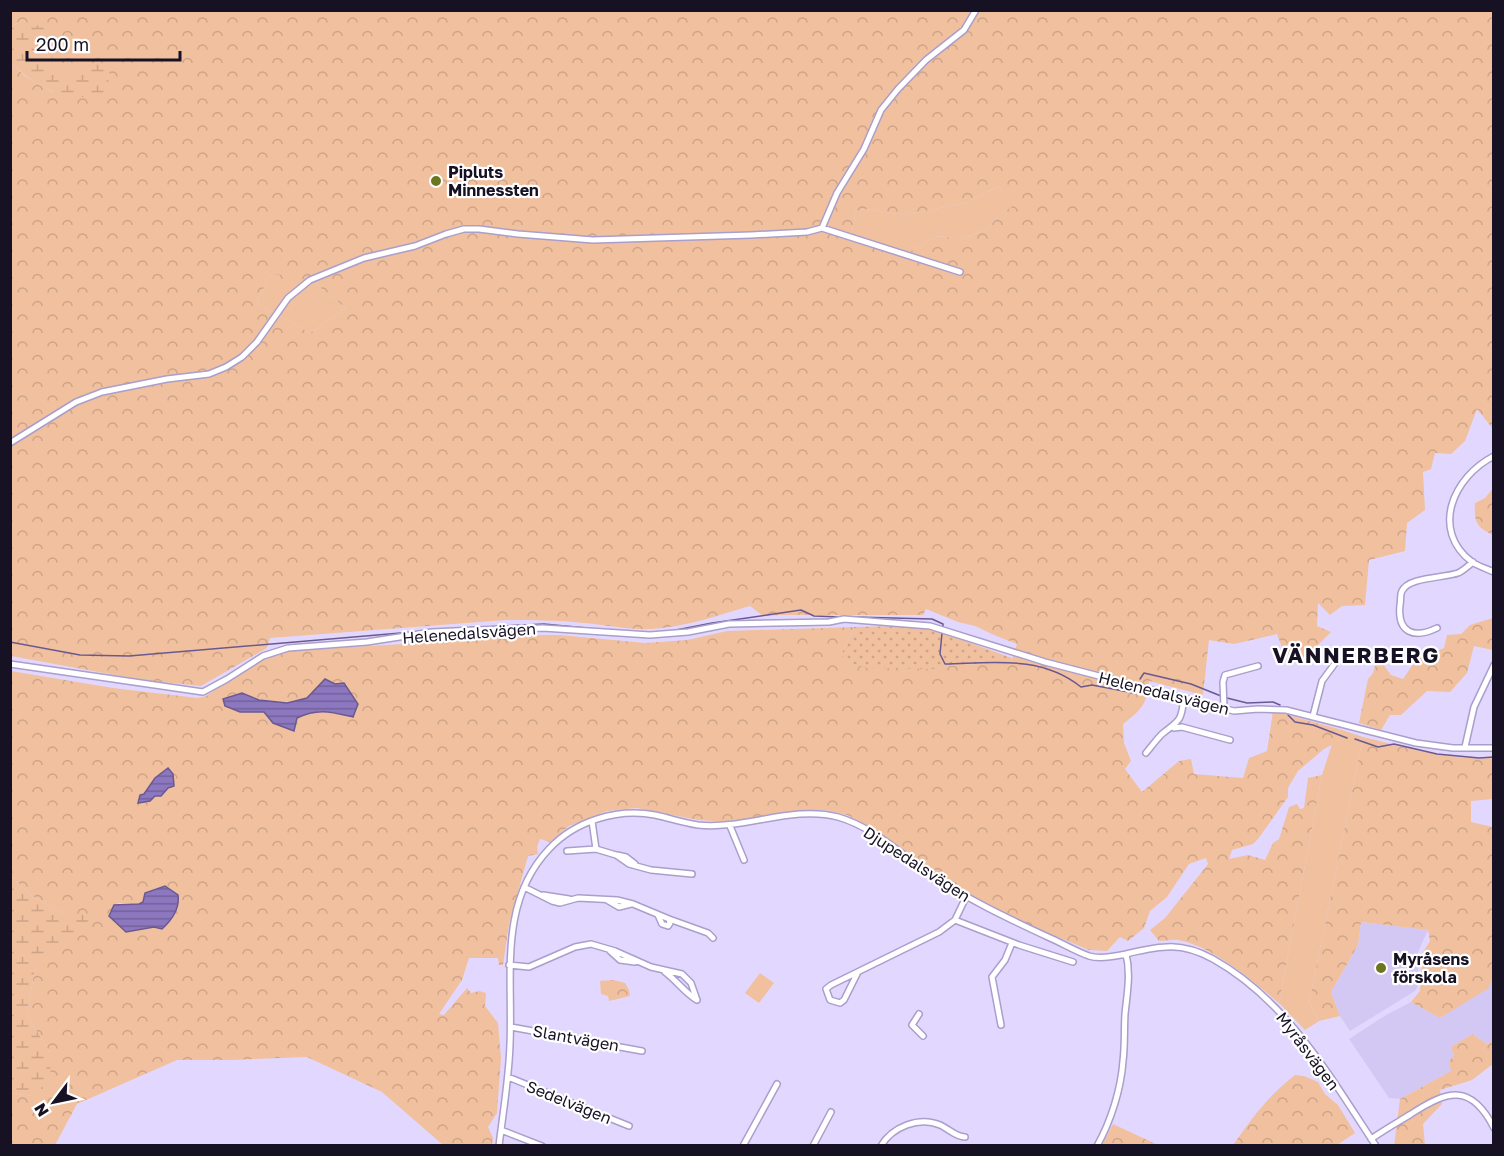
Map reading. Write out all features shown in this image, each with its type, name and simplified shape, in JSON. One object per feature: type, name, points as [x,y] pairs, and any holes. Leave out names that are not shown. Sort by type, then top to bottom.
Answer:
[{"type":"street","points":[[822,228],[837,193],[864,148],[881,110],[926,60],[964,30],[976,10]]},
{"type":"street","points":[[10,443],[76,402],[102,392],[168,379],[209,375],[226,367],[242,357],[257,342],[288,297],[310,280],[364,258],[414,246],[464,229],[592,240],[751,235],[807,232],[822,228],[960,272]]},
{"type":"street","points":[[1494,456],[1471,473],[1460,485],[1450,506],[1451,533],[1460,549],[1473,562],[1494,572]]},
{"type":"street","points":[[1437,628],[1424,634],[1408,632],[1401,624],[1399,615],[1402,591],[1410,583],[1459,572],[1473,562]]},
{"type":"street","name":"Helenedalsvägen","points":[[10,664],[203,692],[277,650],[367,642],[432,632],[543,628],[650,635],[688,632],[729,624],[829,622],[844,619],[915,624],[943,629],[1045,662],[1224,708],[1243,711],[1273,709],[1312,716],[1416,743],[1494,748]]},
{"type":"street","points":[[1312,716],[1322,681],[1336,662]]},
{"type":"street","points":[[1466,747],[1474,707],[1494,665]]},
{"type":"street","points":[[1224,708],[1225,675],[1258,666]]},
{"type":"street","points":[[1174,728],[1180,718],[1184,698]]},
{"type":"street","points":[[1146,753],[1161,735],[1174,728],[1182,727],[1230,740]]},
{"type":"street","name":"Djupedalsvägen","points":[[499,1146],[508,1077],[509,965],[512,926],[524,887],[537,862],[549,848],[568,833],[592,821],[630,813],[653,815],[694,825],[730,826],[798,815],[821,814],[847,820],[867,829],[966,897],[1003,916],[1089,956],[1107,957],[1126,954]]},
{"type":"street","points":[[592,821],[596,849]]},
{"type":"street","points":[[730,826],[744,860]]},
{"type":"street","points":[[567,852],[596,849],[626,857],[636,865],[651,870],[692,874]]},
{"type":"street","points":[[524,887],[541,895],[570,899],[616,900],[633,904],[658,915],[665,926],[670,923],[669,919],[708,933],[713,938]]},
{"type":"street","points":[[858,972],[840,1003],[830,1000],[826,989],[829,987],[858,972],[939,932],[955,920],[966,897]]},
{"type":"street","points":[[955,920],[1073,962]]},
{"type":"street","points":[[1001,1025],[992,977],[1005,960],[1012,942]]},
{"type":"street","points":[[509,965],[520,966],[523,963],[538,962],[585,944],[591,944],[615,951],[664,972],[680,983],[689,995],[697,1000],[691,983],[685,976],[664,972]]},
{"type":"street","name":"Myråsvägen","points":[[1126,954],[1162,946],[1178,946],[1214,960],[1239,977],[1285,1017],[1305,1041],[1376,1146]]},
{"type":"street","points":[[1097,1146],[1120,1084],[1124,1059],[1123,1036],[1129,969],[1126,954]]},
{"type":"street","points":[[680,983],[685,976]]},
{"type":"street","points":[[919,1014],[912,1025],[923,1035]]},
{"type":"street","name":"Slantvägen","points":[[510,1027],[642,1051]]},
{"type":"street","name":"Sedelvägen","points":[[508,1077],[630,1126]]},
{"type":"street","points":[[743,1146],[777,1084]]},
{"type":"street","points":[[1371,1139],[1429,1102],[1452,1094],[1468,1098],[1483,1111],[1494,1128]]},
{"type":"street","points":[[813,1146],[831,1112]]},
{"type":"street","points":[[881,1146],[895,1130],[921,1122],[934,1123],[959,1137],[965,1137]]},
{"type":"street","points":[[501,1130],[542,1146]]},
{"type":"shaded area","points":[[325,679],[335,684],[344,683],[358,704],[353,717],[331,712],[312,713],[297,718],[294,731],[273,723],[264,712],[240,712],[225,706],[223,699],[242,693],[259,700],[287,703],[307,698]]},
{"type":"shaded area","points":[[168,768],[173,774],[174,786],[168,788],[161,796],[138,803],[140,795],[144,794],[155,778]]},
{"type":"shaded area","points":[[165,886],[178,895],[178,905],[169,922],[162,929],[154,927],[126,932],[109,916],[114,905],[139,904],[143,902],[145,893]]},
{"type":"shaded area","name":"Myråsens förskola","points":[[1361,922],[1428,930],[1418,952],[1418,985],[1415,991],[1350,1031],[1340,1016],[1331,992],[1358,945]]},
{"type":"shaded area","points":[[1491,981],[1493,982],[1493,1040],[1487,1044],[1472,1034],[1451,1047],[1454,1056],[1451,1071],[1400,1099],[1389,1098],[1349,1039],[1411,1002],[1441,1018]]},
{"type":"green space","points":[[11,11],[1493,11],[1493,429],[1477,409],[1465,441],[1451,454],[1435,453],[1431,469],[1423,472],[1425,510],[1407,523],[1405,551],[1369,560],[1365,605],[1342,606],[1330,615],[1318,603],[1317,626],[1331,632],[1306,657],[1284,653],[1277,634],[1234,644],[1209,640],[1203,695],[1149,681],[1147,696],[1142,706],[1123,724],[1124,743],[1131,761],[1125,769],[1142,792],[1179,761],[1191,759],[1194,774],[1243,778],[1249,758],[1267,751],[1273,711],[1339,729],[1337,742],[1324,749],[1298,771],[1288,788],[1288,797],[1258,839],[1253,844],[1232,850],[1229,859],[1248,855],[1265,860],[1273,843],[1279,839],[1289,807],[1297,804],[1300,809],[1304,808],[1308,778],[1322,775],[1279,1003],[1245,975],[1204,949],[1176,940],[1159,941],[1150,930],[1165,918],[1208,864],[1206,858],[1189,864],[1167,897],[1150,911],[1144,928],[1128,941],[1120,937],[1107,951],[1089,950],[1005,915],[934,873],[872,828],[847,815],[825,810],[798,811],[726,822],[698,820],[637,808],[607,811],[569,826],[550,842],[540,839],[537,847],[538,854],[528,856],[509,924],[503,965],[499,965],[498,958],[469,958],[462,980],[439,1014],[444,1015],[467,988],[471,993],[479,991],[486,993],[485,1006],[498,1023],[501,1058],[497,1113],[488,1127],[493,1138],[492,1145],[443,1145],[382,1092],[307,1057],[177,1060],[77,1104],[55,1145],[11,1145],[11,1093],[32,1096],[49,1052],[27,1014],[35,968],[94,915],[66,915],[32,896],[11,876],[11,671],[113,688],[198,698],[206,696],[257,662],[272,655],[299,650],[420,643],[464,635],[560,635],[645,643],[687,640],[727,631],[854,627],[841,655],[938,669],[946,666],[1011,662],[1017,644],[926,609],[923,615],[763,616],[750,606],[690,623],[652,629],[564,621],[506,620],[270,638],[267,648],[201,686],[142,680],[11,656],[11,63],[25,76],[52,92],[84,68],[66,79],[53,61],[49,46],[21,21],[11,27]],"holes":[[[999,186],[1012,207],[999,215],[988,228],[963,239],[937,236],[909,252],[851,236],[856,211],[865,209],[905,215],[965,203]],[[279,274],[286,288],[312,281],[346,308],[310,333],[257,303],[269,276]],[[344,684],[358,704],[353,717],[331,712],[312,713],[297,718],[294,730],[273,723],[264,712],[240,712],[242,693],[282,702],[306,698]],[[168,769],[168,787],[161,796],[144,794],[155,778]],[[157,888],[178,908],[171,921],[127,932],[114,922],[118,903],[139,904],[143,902],[145,893]]]},
{"type":"green space","points":[[21,21],[46,28],[53,61],[66,78],[84,68],[108,62],[110,77],[104,93],[86,97],[61,94],[43,87],[11,63],[11,27]]},
{"type":"green space","points":[[999,186],[1013,207],[999,215],[988,228],[963,239],[937,236],[909,252],[851,236],[856,211],[865,209],[905,215],[965,203]]},
{"type":"green space","points":[[279,274],[312,281],[346,308],[310,333],[257,303],[269,276]]},
{"type":"green space","points":[[1493,488],[1493,535],[1477,523],[1475,503],[1485,498]]},
{"type":"green space","points":[[1493,618],[1493,650],[1474,646],[1467,673],[1450,692],[1427,691],[1401,715],[1390,715],[1381,730],[1359,723],[1368,679],[1376,663],[1383,664],[1391,675],[1403,679],[1416,660],[1444,648],[1447,635],[1461,634],[1470,625]]},
{"type":"green space","points":[[903,626],[938,631],[1012,658],[1011,662],[946,666],[938,669],[867,668],[852,664],[841,655],[854,627]]},
{"type":"green space","points":[[1339,729],[1363,737],[1309,1003],[1319,1021],[1305,1030],[1279,1003],[1322,775],[1332,744],[1337,741]]},
{"type":"green space","points":[[1363,737],[1444,755],[1493,758],[1493,799],[1471,801],[1471,822],[1493,827],[1493,982],[1491,981],[1489,988],[1440,1018],[1411,1002],[1420,991],[1423,952],[1430,941],[1428,930],[1361,922],[1358,945],[1331,992],[1340,1016],[1319,1021],[1309,1003]]},
{"type":"green space","points":[[11,876],[32,896],[66,915],[95,915],[35,968],[27,1014],[49,1052],[51,1078],[32,1096],[11,1093]]},
{"type":"green space","points":[[760,973],[774,983],[759,1003],[745,993]]},
{"type":"green space","points":[[614,980],[625,983],[630,996],[609,1001],[608,996],[601,994],[600,981]]},
{"type":"green space","points":[[1472,1034],[1487,1044],[1493,1040],[1493,1064],[1472,1080],[1440,1090],[1442,1104],[1423,1124],[1425,1145],[1394,1146],[1400,1099],[1451,1071],[1449,1061],[1454,1056],[1451,1047]]},
{"type":"green space","points":[[1295,1075],[1318,1082],[1325,1094],[1338,1105],[1355,1133],[1337,1145],[1233,1145],[1268,1100]]},
{"type":"green space","points":[[1113,1124],[1158,1145],[1102,1145]]},
{"type":"waterway","points":[[671,631],[801,610],[814,616],[840,617]]},
{"type":"waterway","points":[[854,617],[932,619],[943,624],[943,628]]},
{"type":"waterway","points":[[441,629],[544,624],[607,630]]},
{"type":"waterway","points":[[10,642],[80,655],[129,656],[424,631]]},
{"type":"waterway","points":[[641,632],[658,632]]},
{"type":"waterway","points":[[942,633],[940,654],[945,664],[999,662],[1033,665],[1066,677],[1081,687],[1092,685],[1134,693],[1137,691]]},
{"type":"waterway","points":[[1140,679],[1144,673],[1191,684],[1221,696]]},
{"type":"waterway","points":[[1227,698],[1247,703],[1273,702],[1280,705]]},
{"type":"waterway","points":[[1288,715],[1295,722],[1313,725],[1347,738]]},
{"type":"waterway","points":[[1355,739],[1378,747],[1394,744],[1437,754],[1494,757]]},
{"type":"place","name":"Pipluts Minnessten","points":[[436,181]]},
{"type":"place","name":"Myråsens förskola","points":[[1381,968]]},
{"type":"district","name":"VÄNNERBERG","points":[[1356,654]]}]
